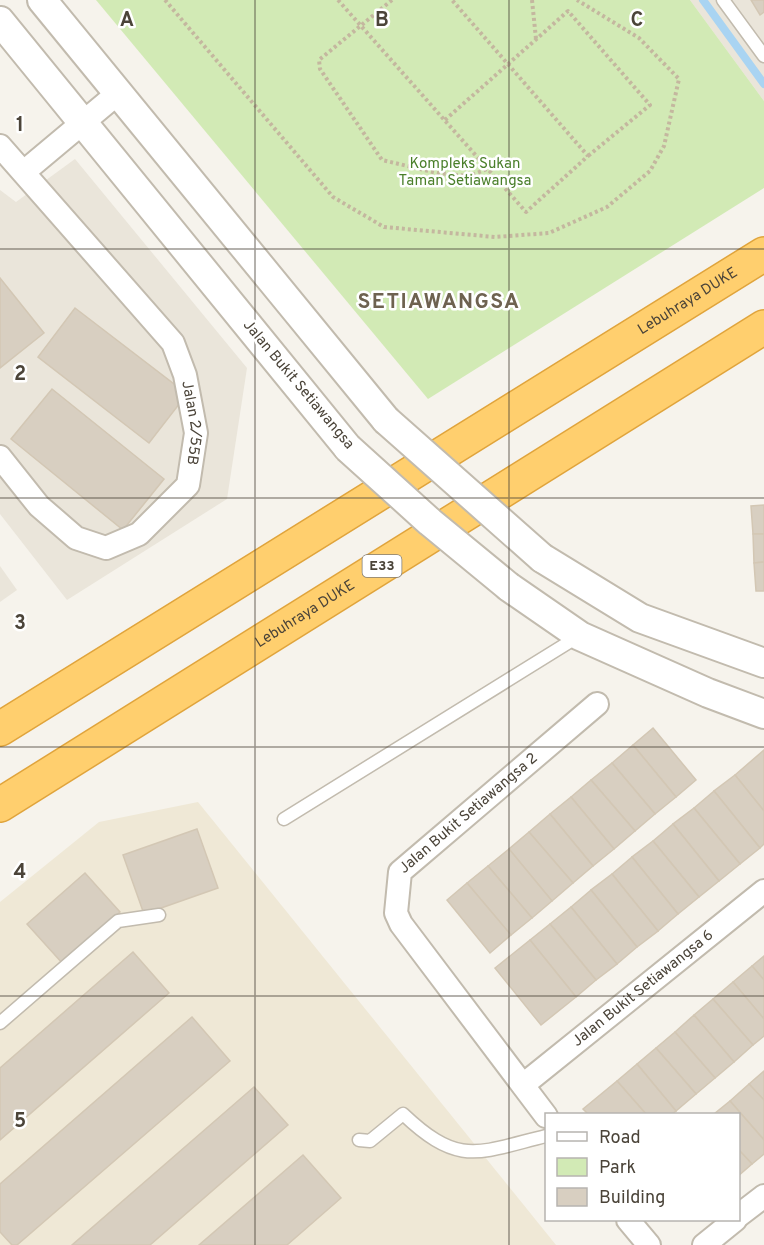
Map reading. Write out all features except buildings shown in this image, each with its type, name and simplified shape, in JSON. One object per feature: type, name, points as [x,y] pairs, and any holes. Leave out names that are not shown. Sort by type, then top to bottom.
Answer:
[{"type":"highway","name":"Lebuhraya DUKE","points":[[0,729],[764,254]]},
{"type":"highway","name":"Lebuhraya DUKE","points":[[0,805],[764,327]]},
{"type":"street","points":[[42,0],[386,420],[542,558],[640,618],[764,663]]},
{"type":"street","name":"Jalan Bukit Setiawangsa","points":[[0,21],[348,448],[430,522],[509,587],[580,636],[708,693],[764,714]]},
{"type":"street","points":[[25,171],[117,94]]},
{"type":"street","name":"Jalan 2/55B","points":[[0,146],[25,171],[173,344],[185,375],[196,433],[188,485],[140,534],[106,548],[76,538],[39,506],[0,457]]},
{"type":"street","name":"Jalan Bukit Setiawangsa 2","points":[[545,1115],[401,924],[396,913],[399,872],[597,704]]},
{"type":"street","name":"Jalan Bukit Setiawangsa 6","points":[[524,1085],[764,891]]},
{"type":"street","points":[[740,1214],[764,1196]]},
{"type":"street","points":[[629,1221],[649,1245]]},
{"type":"street","points":[[704,1245],[734,1221]]},
{"type":"lane","points":[[723,0],[764,56]]},
{"type":"lane","points":[[284,819],[580,636]]},
{"type":"lane","points":[[0,1023],[118,921],[159,915]]},
{"type":"lane","points":[[359,1140],[370,1141],[403,1114],[426,1136],[444,1146],[464,1152],[485,1151],[545,1136]]},
{"type":"path","points":[[165,0],[333,197],[384,227],[495,237],[549,233],[607,207],[650,171],[664,146],[679,79],[639,38],[577,0]]},
{"type":"path","points":[[338,0],[526,212],[588,156],[650,105],[568,11],[445,120]]},
{"type":"path","points":[[392,0],[319,60],[320,69],[382,160],[437,173],[469,177],[487,168]]},
{"type":"path","points":[[452,0],[588,156]]},
{"type":"path","points":[[532,0],[536,40]]},
{"type":"shaded area","points":[[690,0],[764,0],[764,101]]},
{"type":"shaded area","points":[[75,159],[247,368],[227,499],[67,600],[0,514],[0,190],[16,202]]},
{"type":"shaded area","points":[[0,566],[17,590],[0,602]]},
{"type":"shaded area","points":[[198,802],[556,1245],[0,1245],[0,902],[99,822]]},
{"type":"green space","name":"Kompleks Sukan Taman Setiawangsa","points":[[96,0],[690,0],[764,101],[764,188],[428,399]]},
{"type":"waterway","points":[[703,0],[764,84]]},
{"type":"district","name":"SETIAWANGSA","points":[[439,302]]}]
